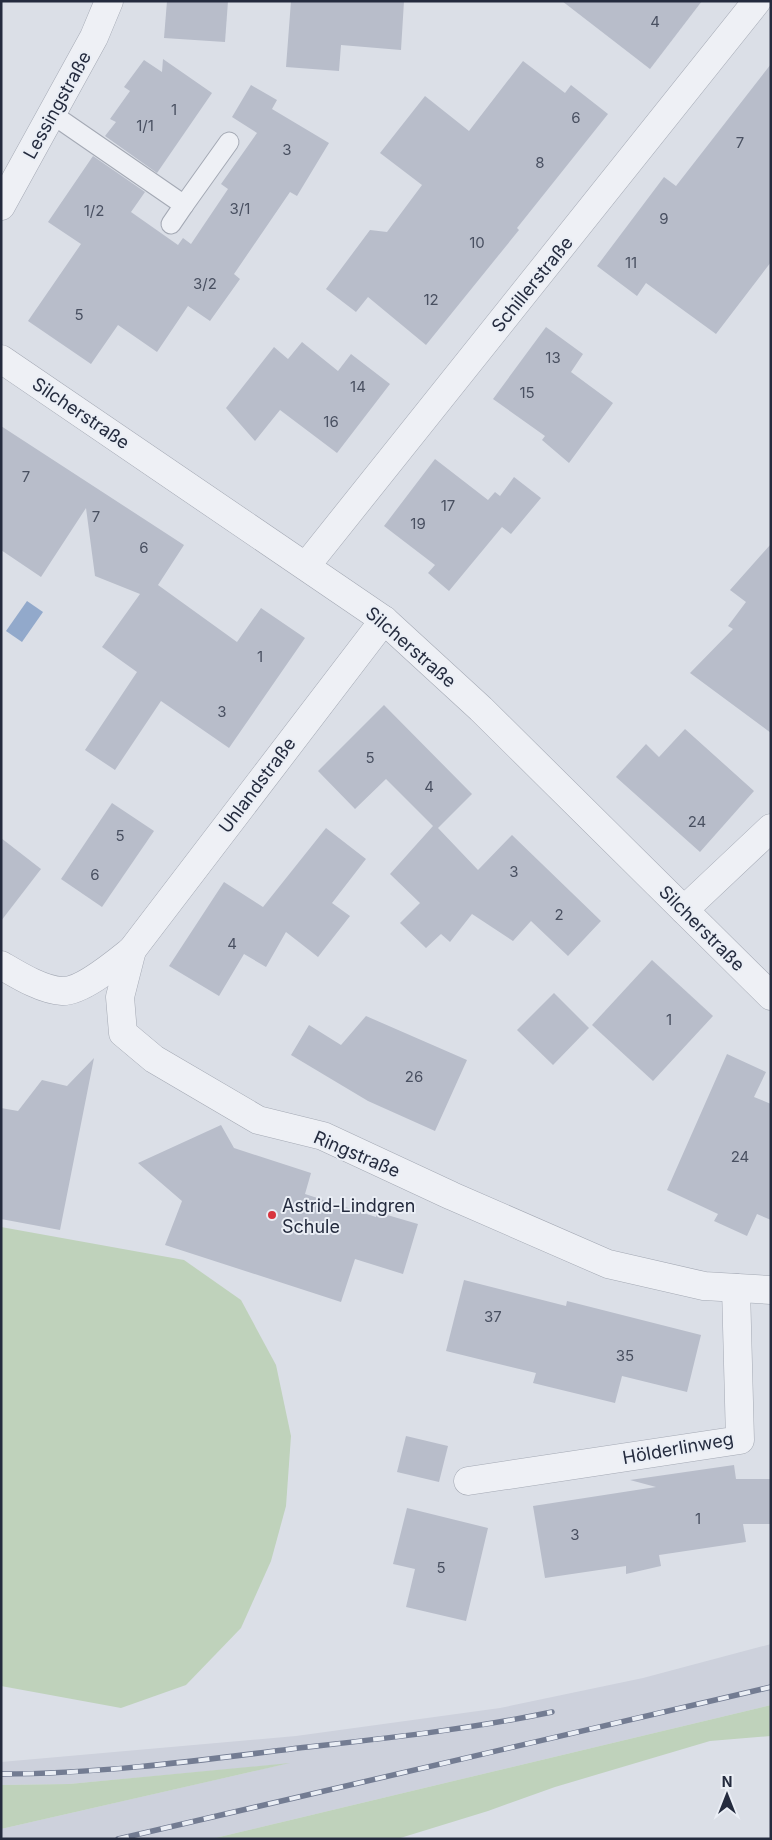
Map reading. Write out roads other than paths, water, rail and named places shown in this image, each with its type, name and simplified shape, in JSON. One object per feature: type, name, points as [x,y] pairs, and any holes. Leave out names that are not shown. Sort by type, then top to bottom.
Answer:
[{"type":"street","name":"Lessingstraße","points":[[1,206],[94,37],[109,1]]},
{"type":"street","name":"Schillerstraße","points":[[306,566],[757,1]]},
{"type":"street","name":"Silcherstraße","points":[[1,359],[384,620],[482,709],[771,996]]},
{"type":"street","name":"Uhlandstraße","points":[[132,950],[384,620]]},
{"type":"street","points":[[684,910],[771,828]]},
{"type":"street","points":[[1,965],[27,980],[63,991],[98,978],[132,950]]},
{"type":"street","name":"Ringstraße","points":[[132,950],[120,997],[122,1034],[154,1059],[258,1120],[323,1136],[452,1196],[608,1264],[704,1286],[771,1290]]},
{"type":"street","name":"Hölderlinweg","points":[[468,1481],[740,1440],[736,1288]]},
{"type":"lane","points":[[52,114],[184,205]]},
{"type":"lane","points":[[171,224],[229,142]]},
{"type":"water","points":[[27,601],[43,612],[22,642],[6,631]]},
{"type":"railway","points":[[118,1839],[771,1687]]},
{"type":"railway","points":[[1,1774],[74,1772],[183,1762],[422,1734],[552,1712]]},
{"type":"place","name":"Astrid-Lindgren Schule","points":[[272,1215]]}]
